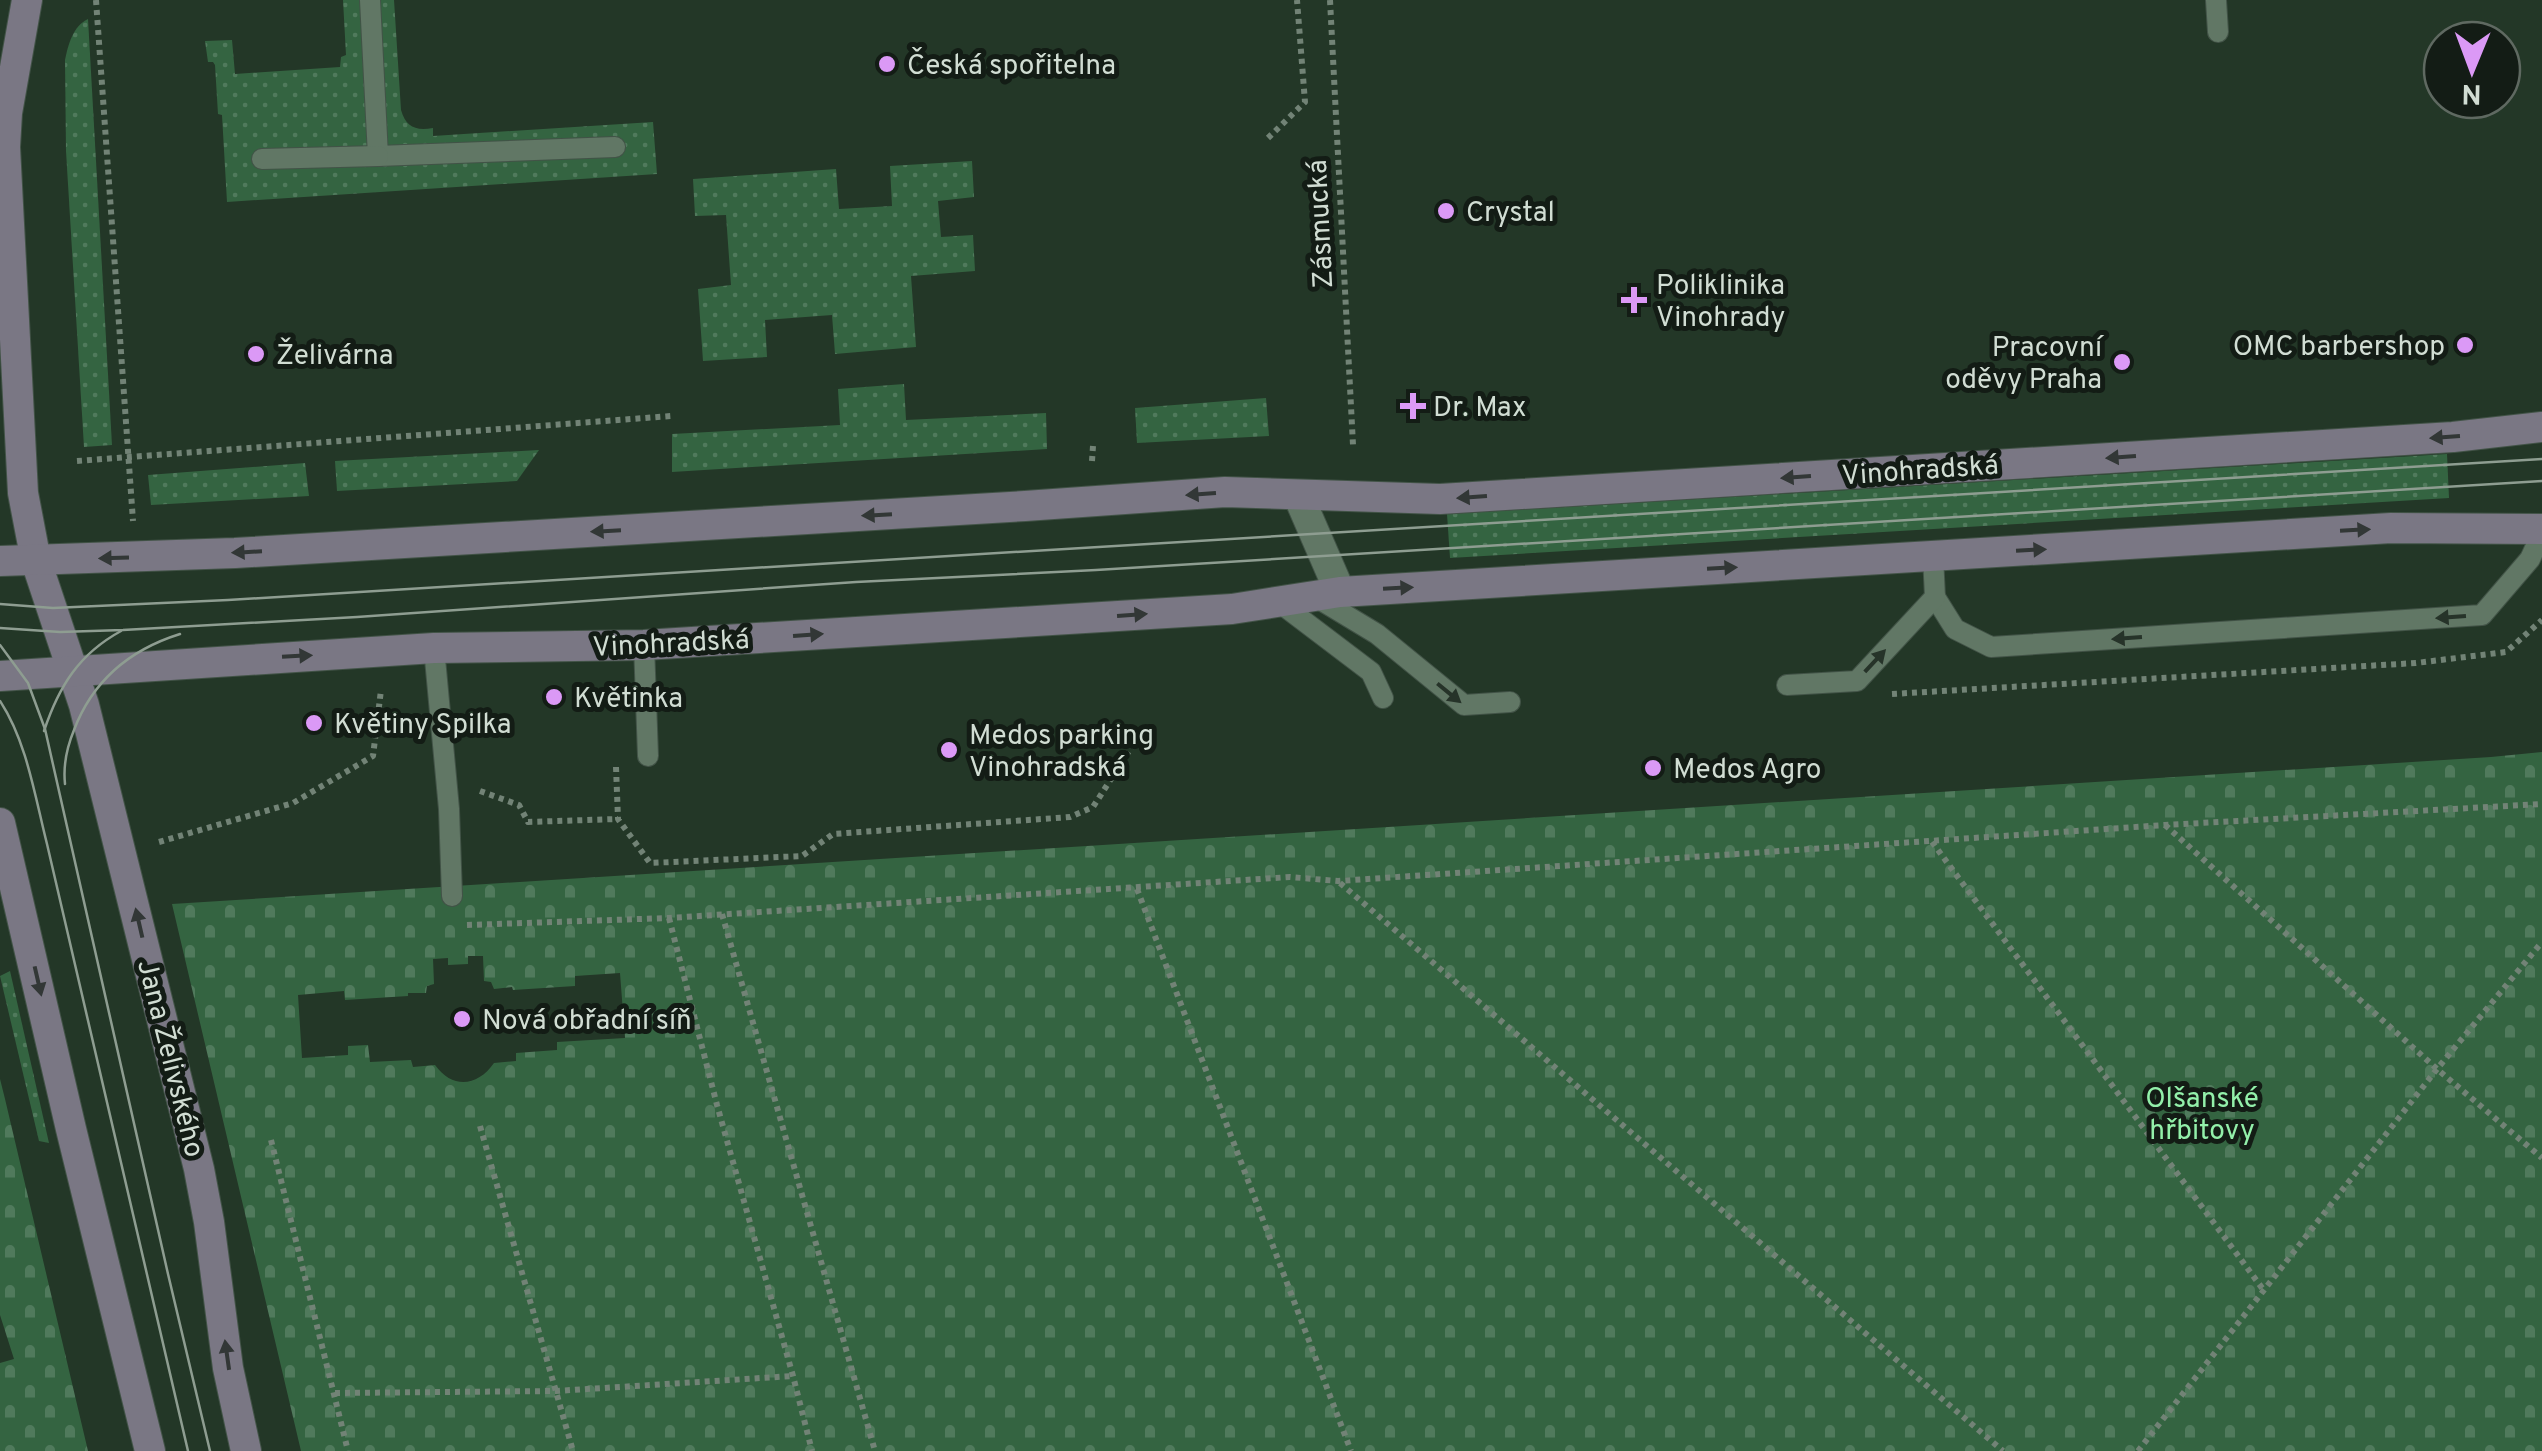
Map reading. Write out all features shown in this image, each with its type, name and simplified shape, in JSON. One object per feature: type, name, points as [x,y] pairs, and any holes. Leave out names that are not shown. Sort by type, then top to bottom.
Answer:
[{"type":"main road","name":"Jana Želivského","points":[[27,0],[5,147],[24,493],[36,560],[74,670],[198,1169],[210,1222],[228,1368],[246,1451]]},
{"type":"main road","name":"Vinohradská","points":[[0,561],[235,553],[1225,492],[1440,499],[2454,437],[2542,428]]},
{"type":"main road","name":"Vinohradská","points":[[0,676],[434,648],[644,645],[1232,609],[1327,594],[2392,528],[2542,531]]},
{"type":"main road","points":[[0,584],[36,560]]},
{"type":"main road","points":[[2,843],[150,1451]]},
{"type":"street","points":[[1298,495],[1327,594]]},
{"type":"lane","points":[[370,0],[378,156]]},
{"type":"lane","points":[[2216,0],[2218,32]]},
{"type":"lane","points":[[262,159],[615,147]]},
{"type":"lane","points":[[1933,556],[1935,597],[1955,629],[1991,646],[2482,615],[2530,559],[2542,531]]},
{"type":"lane","points":[[1327,594],[1464,705],[1510,702]]},
{"type":"lane","points":[[1787,685],[1856,681],[1935,597]]},
{"type":"lane","points":[[1280,603],[1371,672],[1383,698]]},
{"type":"lane","points":[[644,645],[648,756]]},
{"type":"lane","points":[[434,648],[452,896]]},
{"type":"path","points":[[96,0],[133,521]]},
{"type":"path","points":[[1268,138],[1304,102],[1298,0]]},
{"type":"path","name":"Zásmucká","points":[[1330,0],[1353,445]]},
{"type":"path","points":[[77,461],[671,416]]},
{"type":"path","points":[[1092,461],[1093,446]]},
{"type":"path","points":[[1856,681],[1882,695],[2416,663],[2506,652],[2542,620]]},
{"type":"path","points":[[159,842],[293,803],[373,756],[382,688]]},
{"type":"path","points":[[648,756],[616,763],[618,819],[650,863],[802,856],[833,834],[1070,817],[1093,807],[1138,737]]},
{"type":"path","points":[[446,779],[519,805],[528,822],[618,819]]},
{"type":"path","points":[[452,896],[454,925],[669,918],[1290,878],[1338,881],[2164,825],[2542,804]]},
{"type":"path","points":[[2164,825],[2542,1158]]},
{"type":"path","points":[[1932,842],[2265,1292]]},
{"type":"path","points":[[1338,881],[2004,1451]]},
{"type":"path","points":[[1137,888],[1351,1451]]},
{"type":"path","points":[[722,913],[875,1451]]},
{"type":"path","points":[[669,918],[812,1451]]},
{"type":"path","points":[[2138,1451],[2542,942]]},
{"type":"path","points":[[480,1126],[573,1451]]},
{"type":"path","points":[[271,1140],[348,1451]]},
{"type":"path","points":[[335,1393],[556,1390],[793,1376]]},
{"type":"green space","points":[[343,0],[394,0],[401,110],[412,126],[433,128],[433,136],[653,122],[657,174],[227,202],[222,115],[218,114],[215,65],[208,62],[205,41],[232,40],[235,74],[340,67],[341,57],[346,55]]},
{"type":"green space","points":[[88,19],[112,445],[84,447],[66,151],[65,60],[75,31]]},
{"type":"green space","points":[[972,161],[974,197],[938,201],[941,237],[973,235],[975,271],[911,276],[916,347],[835,354],[832,315],[765,320],[767,357],[703,361],[698,289],[731,285],[726,215],[695,216],[693,179],[836,169],[839,209],[892,206],[890,166]]},
{"type":"green space","points":[[904,384],[906,420],[1046,413],[1047,449],[672,472],[672,434],[840,425],[838,389]]},
{"type":"green space","points":[[1266,398],[1269,436],[1137,443],[1135,408]]},
{"type":"green space","points":[[539,450],[517,481],[337,491],[335,461]]},
{"type":"green space","points":[[2447,454],[2449,498],[1450,558],[1447,514]]},
{"type":"green space","points":[[305,463],[309,496],[151,505],[148,475]]},
{"type":"green space","name":"Olšanské hřbitovy","points":[[2542,752],[2542,1451],[301,1451],[172,904]],"holes":[[[468,956],[483,956],[484,981],[491,982],[494,989],[575,986],[575,976],[620,973],[625,1038],[557,1042],[557,1050],[516,1053],[516,1061],[494,1063],[481,1077],[465,1082],[450,1078],[435,1065],[413,1067],[411,1060],[370,1062],[368,1045],[348,1046],[348,1055],[302,1058],[298,995],[344,991],[345,1000],[426,993],[427,986],[434,984],[433,959],[448,958],[448,965],[468,964]]]},
{"type":"green space","points":[[10,971],[49,1143],[39,1141],[0,976]]},
{"type":"green space","points":[[0,1079],[88,1451],[0,1451],[0,1363],[14,1359],[0,1315]]},
{"type":"tram line","points":[[0,604],[53,608],[228,600],[2542,459]]},
{"type":"tram line","points":[[0,628],[60,632],[357,617],[856,582],[2542,481]]},
{"type":"tram line","points":[[44,731],[72,673],[93,650],[121,631]]},
{"type":"tram line","points":[[65,784],[69,743],[91,696],[129,658],[180,634]]},
{"type":"tram line","points":[[0,645],[28,683],[45,729],[210,1451]]},
{"type":"tram line","points":[[0,701],[24,752],[34,789],[188,1451]]},
{"type":"place","name":"Česká spořitelna","points":[[887,64]]},
{"type":"place","name":"Crystal","points":[[1446,211]]},
{"type":"place","name":"Poliklinika Vinohrady","points":[[1634,300]]},
{"type":"place","name":"OMC barbershop","points":[[2465,345]]},
{"type":"place","name":"Želivárna","points":[[256,354]]},
{"type":"place","name":"Pracovní oděvy Praha","points":[[2122,362]]},
{"type":"place","name":"Dr. Max","points":[[1413,406]]},
{"type":"place","name":"Květinka","points":[[554,697]]},
{"type":"place","name":"Květiny Spilka","points":[[314,723]]},
{"type":"place","name":"Medos parking Vinohradská","points":[[949,750]]},
{"type":"place","name":"Medos Agro","points":[[1653,768]]},
{"type":"place","name":"Nová obřadní síň","points":[[462,1019]]}]
